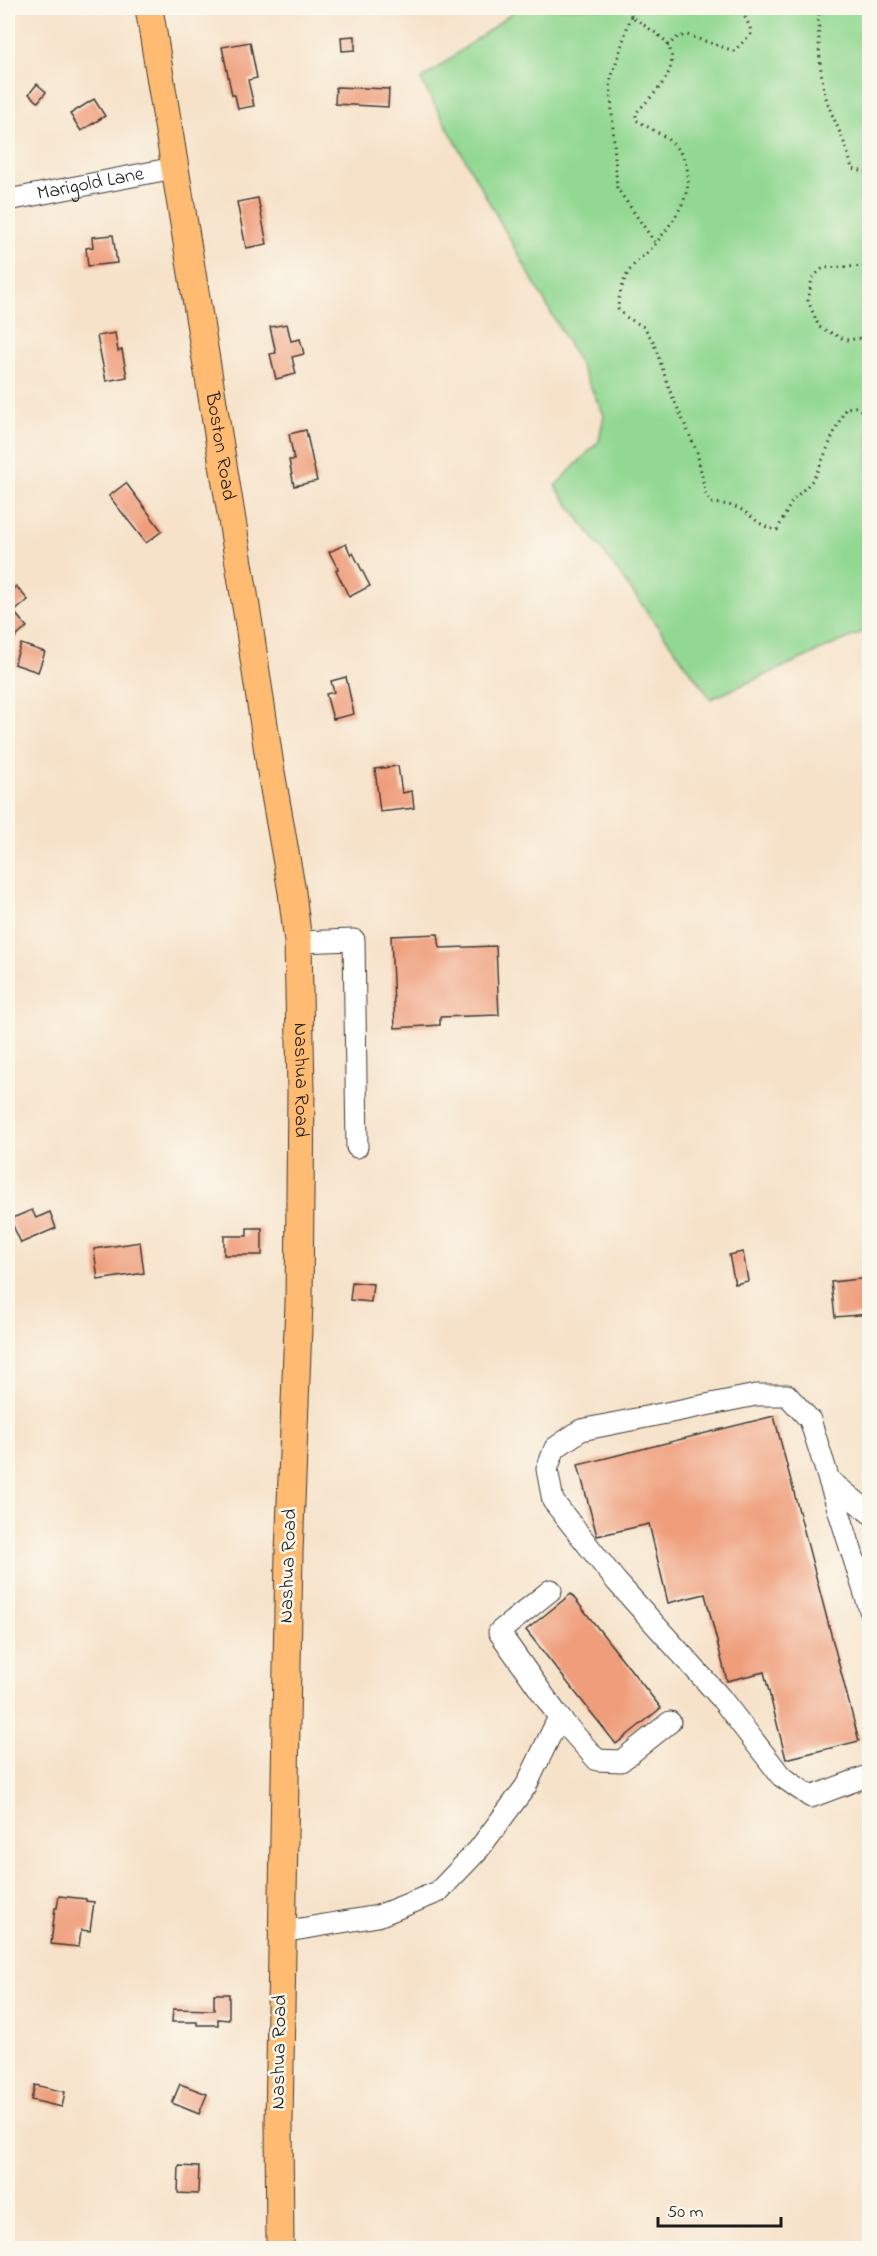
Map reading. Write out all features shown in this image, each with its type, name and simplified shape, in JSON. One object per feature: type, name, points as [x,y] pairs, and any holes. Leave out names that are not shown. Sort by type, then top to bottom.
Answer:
[{"type":"main road","name":"Boston Road","points":[[149,8],[271,772],[291,884]]},
{"type":"main road","name":"Nashua Road","points":[[280,2248],[282,1932],[289,1553],[299,1303],[301,1091],[298,942],[291,884]]},
{"type":"street","name":"Marigold Lane","points":[[8,200],[174,168]]},
{"type":"street","points":[[298,942],[354,940],[357,1148]]},
{"type":"street","points":[[870,1610],[810,1420],[788,1395],[756,1395],[582,1430],[555,1448],[547,1469],[553,1501],[616,1581],[720,1697],[781,1776],[811,1797],[870,1775]]},
{"type":"street","points":[[829,1480],[870,1513]]},
{"type":"street","points":[[550,1590],[499,1632],[559,1717],[597,1760],[621,1761],[670,1722]]},
{"type":"street","points":[[282,1932],[378,1916],[438,1892],[479,1849],[525,1786],[559,1717]]},
{"type":"path","points":[[631,8],[631,16],[610,82],[616,188],[656,244]]},
{"type":"path","points":[[667,46],[678,37],[687,35],[734,51],[751,34],[750,27],[740,8]]},
{"type":"path","points":[[819,8],[818,40],[827,101],[847,144],[852,169],[870,173]]},
{"type":"path","points":[[631,16],[665,41],[672,58],[667,79],[636,113],[636,120],[671,142],[688,168],[689,179],[686,201],[656,244],[632,266],[618,301],[618,309],[644,327],[654,341],[670,391],[697,452],[706,496],[712,503],[726,504],[740,509],[767,528],[777,530],[790,505],[815,476],[846,408],[855,407],[870,415]]},
{"type":"path","points":[[870,266],[823,268],[812,278],[808,301],[819,327],[846,340],[870,338]]},
{"type":"green space","points":[[519,8],[869,8],[869,629],[711,699],[555,486],[599,441],[604,415],[579,363],[421,80]]},
{"type":"building","points":[[355,36],[355,50],[342,51],[341,37]]},
{"type":"building","points":[[250,42],[257,78],[248,80],[254,106],[238,109],[235,95],[232,95],[222,47]]},
{"type":"building","points":[[37,84],[46,92],[38,102],[29,94]]},
{"type":"building","points":[[336,87],[389,89],[388,107],[335,104]]},
{"type":"building","points":[[94,99],[105,116],[81,131],[70,114]]},
{"type":"building","points":[[258,198],[267,244],[246,248],[237,202]]},
{"type":"building","points":[[113,235],[117,263],[88,266],[86,248],[93,247],[92,237]]},
{"type":"building","points":[[287,324],[291,341],[300,339],[304,354],[292,357],[296,374],[276,379],[270,354],[276,353],[270,327]]},
{"type":"building","points":[[115,333],[118,351],[122,350],[127,377],[106,381],[97,336]]},
{"type":"building","points":[[306,430],[317,481],[294,486],[289,460],[294,460],[289,434]]},
{"type":"building","points":[[126,483],[162,531],[146,543],[109,496]]},
{"type":"building","points":[[346,544],[370,586],[349,597],[329,552]]},
{"type":"building","points":[[16,586],[28,600],[14,612],[27,627],[8,644],[8,594]]},
{"type":"building","points":[[21,644],[45,652],[38,672],[14,664]]},
{"type":"building","points":[[346,677],[354,714],[333,719],[326,694],[334,692],[331,681]]},
{"type":"building","points":[[398,766],[402,793],[412,791],[414,808],[380,812],[375,769]]},
{"type":"building","points":[[438,934],[440,948],[496,946],[499,1015],[440,1017],[440,1025],[395,1028],[391,936]]},
{"type":"building","points":[[32,1210],[36,1218],[50,1212],[56,1228],[21,1243],[10,1219]]},
{"type":"building","points":[[247,1228],[262,1228],[262,1255],[224,1255],[224,1236],[247,1236]]},
{"type":"building","points":[[140,1242],[144,1273],[98,1280],[94,1249]]},
{"type":"building","points":[[743,1252],[748,1281],[735,1284],[729,1255]]},
{"type":"building","points":[[870,1278],[870,1314],[835,1317],[831,1282]]},
{"type":"building","points":[[352,1282],[373,1284],[371,1302],[350,1300]]},
{"type":"building","points":[[774,1416],[859,1741],[786,1759],[764,1672],[727,1681],[705,1594],[668,1603],[649,1524],[597,1536],[578,1465]]},
{"type":"building","points":[[571,1594],[661,1708],[616,1744],[526,1630]]},
{"type":"building","points":[[59,1896],[94,1902],[90,1931],[81,1930],[79,1947],[51,1944],[55,1908],[57,1908]]},
{"type":"building","points":[[214,1994],[229,1994],[229,2020],[218,2019],[218,2025],[172,2022],[173,2009],[214,2010]]},
{"type":"building","points":[[180,2084],[207,2094],[199,2114],[172,2103]]},
{"type":"building","points":[[35,2085],[65,2092],[62,2107],[31,2100]]},
{"type":"building","points":[[179,2166],[199,2167],[198,2194],[178,2193]]}]
